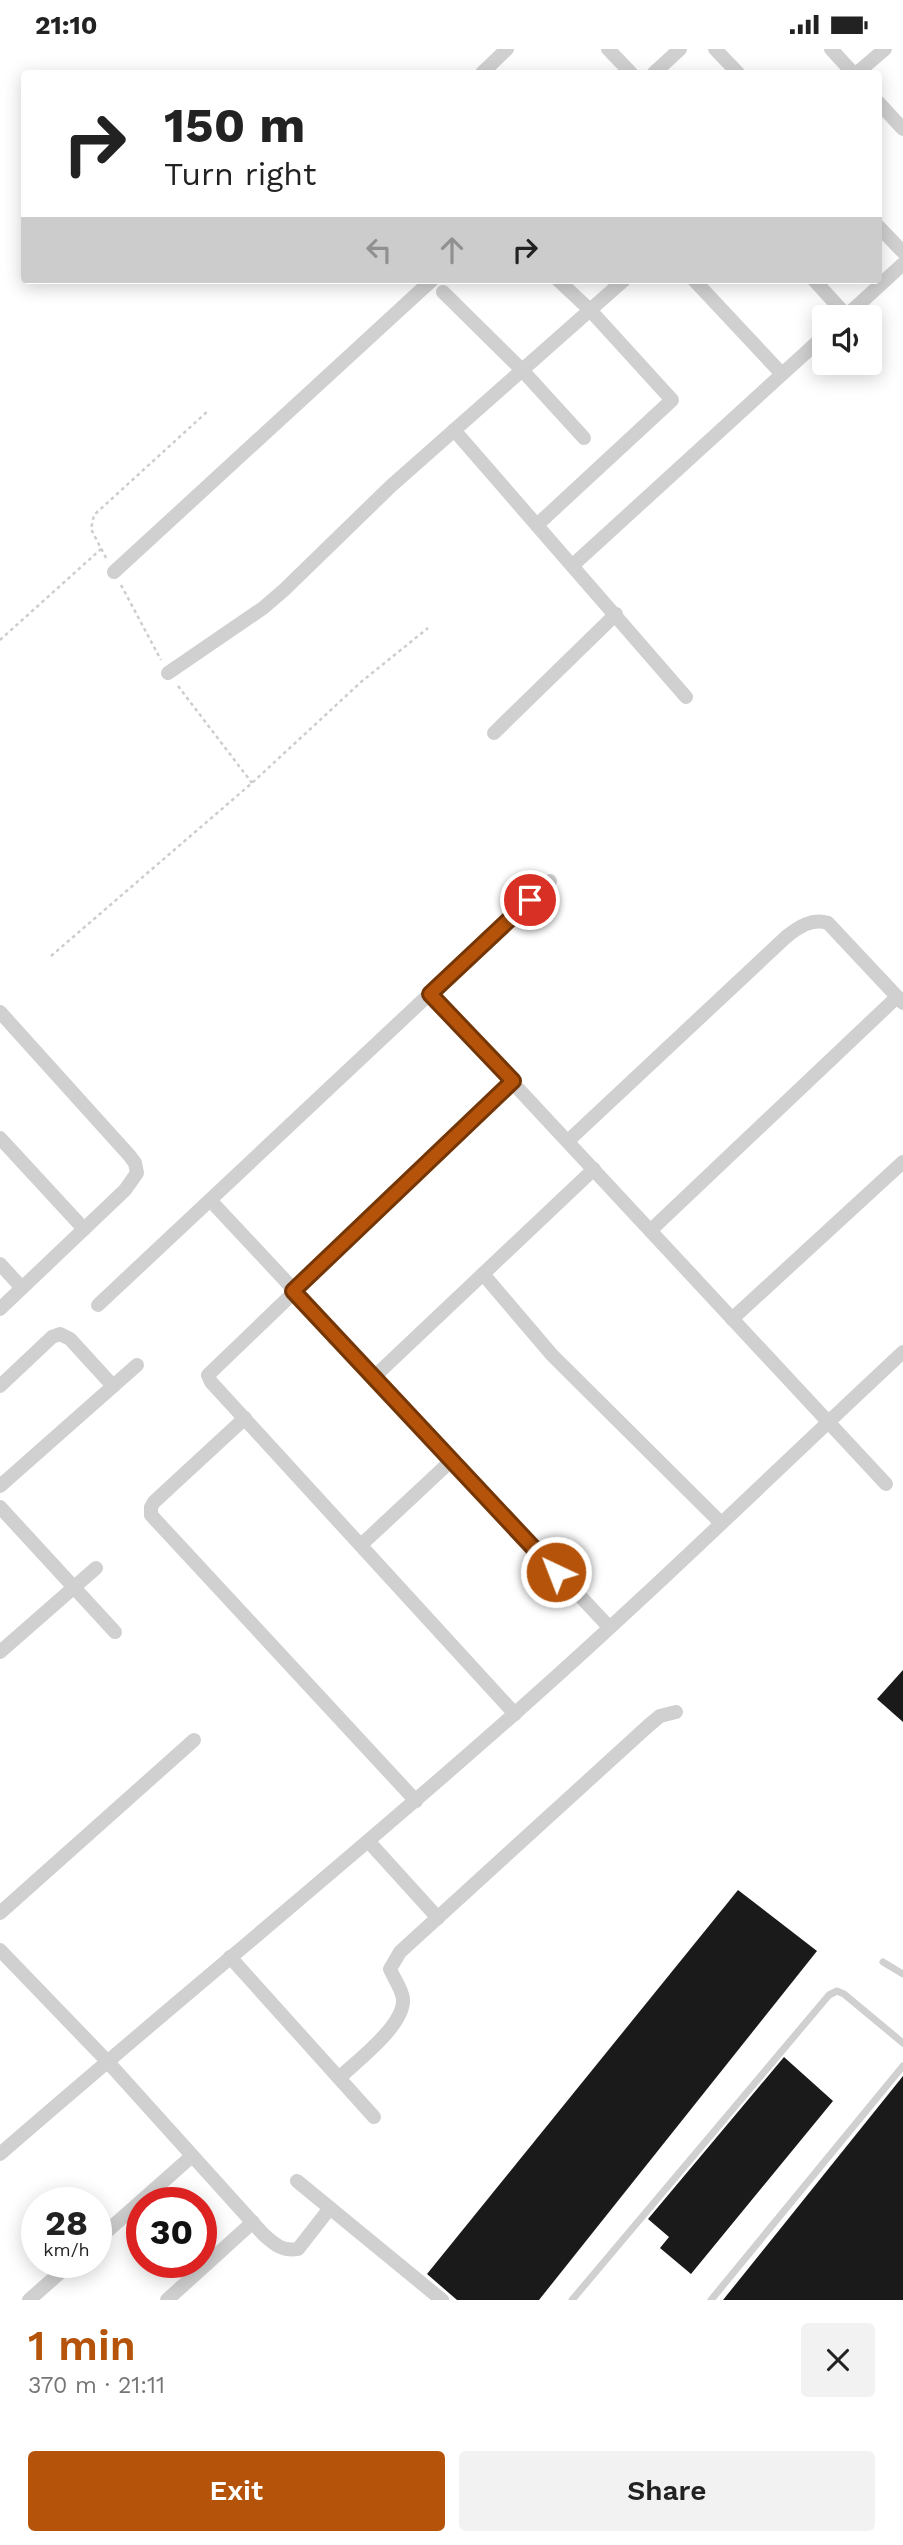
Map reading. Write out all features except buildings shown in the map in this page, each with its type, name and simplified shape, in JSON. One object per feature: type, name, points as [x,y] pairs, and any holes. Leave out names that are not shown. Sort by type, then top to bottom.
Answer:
[{"type":"street","points":[[485,70],[507,49]]},
{"type":"street","points":[[608,49],[628,70]]},
{"type":"street","points":[[657,70],[680,49]]},
{"type":"street","points":[[715,49],[735,70]]},
{"type":"street","points":[[831,49],[852,70]]},
{"type":"street","points":[[859,70],[885,49]]},
{"type":"street","points":[[882,106],[903,129]]},
{"type":"street","points":[[882,230],[903,253]]},
{"type":"street","points":[[882,283],[903,264]]},
{"type":"street","points":[[114,572],[428,284]]},
{"type":"street","points":[[537,524],[671,400],[590,310],[562,284]]},
{"type":"street","points":[[168,673],[263,608],[391,486],[619,284]]},
{"type":"street","points":[[698,284],[782,374]]},
{"type":"street","points":[[818,284],[836,305]]},
{"type":"street","points":[[858,305],[881,284]]},
{"type":"street","points":[[443,292],[522,370],[584,438]]},
{"type":"street","points":[[573,565],[812,347]]},
{"type":"street","points":[[454,431],[686,697]]},
{"type":"street","points":[[494,733],[616,614]]},
{"type":"street","points":[[98,1305],[550,881]]},
{"type":"street","points":[[568,1141],[786,937],[807,924],[815,921],[828,923],[900,1000],[651,1230]]},
{"type":"street","points":[[430,994],[886,1484]]},
{"type":"street","points":[[0,1012],[135,1163],[137,1173],[84,1229],[0,1309]]},
{"type":"street","points":[[513,1081],[208,1372],[211,1381],[515,1714]]},
{"type":"street","points":[[0,1138],[84,1229]]},
{"type":"street","points":[[732,1319],[903,1162]]},
{"type":"street","points":[[374,1377],[594,1169]]},
{"type":"street","points":[[210,1200],[609,1627]]},
{"type":"street","points":[[0,1264],[22,1288]]},
{"type":"street","points":[[483,1274],[552,1355],[722,1523]]},
{"type":"street","points":[[0,1386],[52,1337],[60,1333],[70,1339],[113,1386]]},
{"type":"street","points":[[0,2154],[369,1842],[515,1714],[903,1352]]},
{"type":"street","points":[[0,1486],[137,1365]]},
{"type":"street","points":[[245,1418],[154,1502],[151,1515],[416,1801]]},
{"type":"street","points":[[361,1545],[452,1461]]},
{"type":"street","points":[[0,1507],[115,1632]]},
{"type":"street","points":[[2,1645],[96,1568]]},
{"type":"street","points":[[338,2078],[397,2021],[402,2010],[403,1997],[390,1969],[391,1963],[404,1948],[648,1726],[660,1716],[676,1711]]},
{"type":"street","points":[[0,1913],[194,1740]]},
{"type":"street","points":[[369,1842],[438,1917]]},
{"type":"street","points":[[0,1950],[107,2061],[276,2245],[298,2249],[330,2208]]},
{"type":"street","points":[[230,1957],[374,2117]]},
{"type":"street","points":[[112,2227],[192,2156]]},
{"type":"street","points":[[297,2181],[442,2300]]},
{"type":"street","points":[[167,2300],[253,2222]]},
{"type":"street","points":[[29,2300],[54,2278]]},
{"type":"lane","points":[[883,1962],[903,1974]]},
{"type":"lane","points":[[572,2300],[829,1994],[837,1991],[844,1994],[903,2043]]},
{"type":"lane","points":[[711,2300],[903,2066]]},
{"type":"path","points":[[209,410],[98,510],[92,521],[92,529],[168,673],[252,783]]},
{"type":"path","points":[[0,640],[101,549]]},
{"type":"path","points":[[51,956],[252,783],[361,683],[428,628]]},
{"type":"route","points":[[530,900],[430,994],[513,1081],[293,1291],[556,1572]]}]
